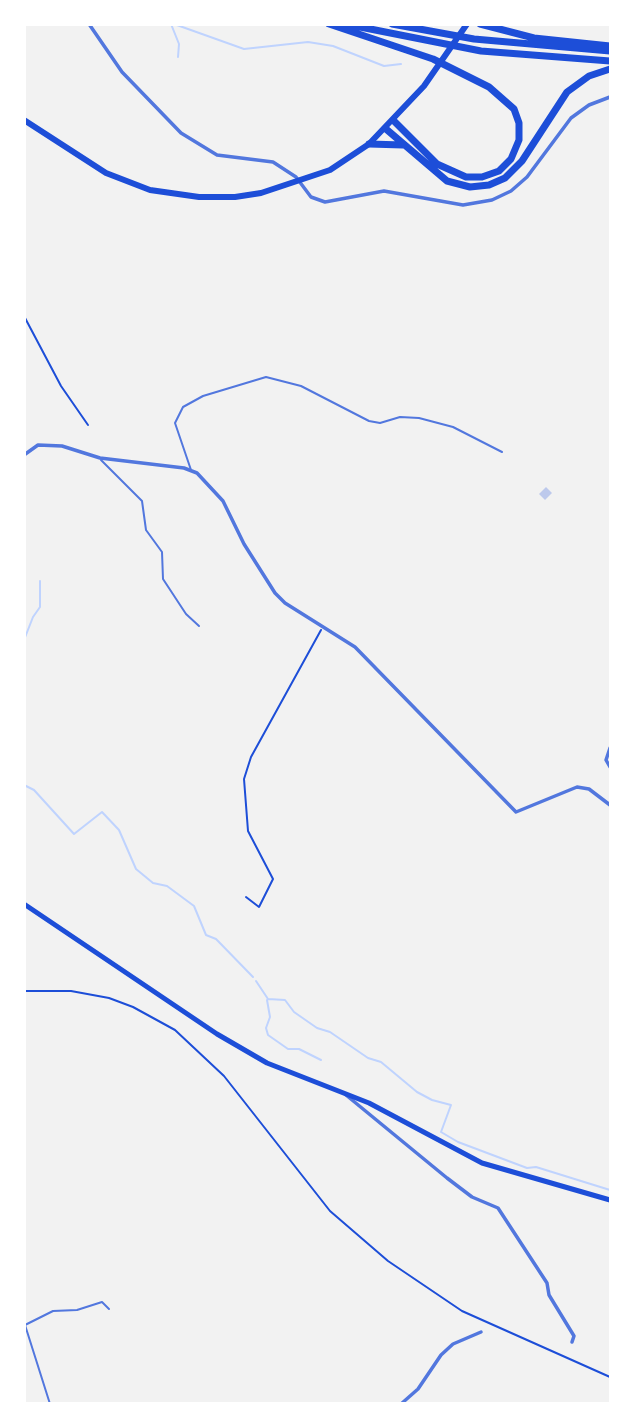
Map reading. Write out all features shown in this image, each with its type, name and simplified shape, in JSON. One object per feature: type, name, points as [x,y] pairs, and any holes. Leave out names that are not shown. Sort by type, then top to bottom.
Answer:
[{"type":"highway","points":[[329,24],[433,59],[489,87],[514,109],[520,138],[513,156],[502,169],[482,177],[468,178],[437,164],[394,121]]},
{"type":"highway","points":[[345,24],[481,51],[611,61]]},
{"type":"highway","points":[[393,24],[474,39],[611,49]]},
{"type":"highway","points":[[480,24],[534,38],[611,49]]},
{"type":"highway","points":[[386,129],[447,181],[465,187],[489,185],[505,178],[522,161],[567,92],[589,76],[611,69]]},
{"type":"highway","points":[[369,144],[393,142],[405,145]]},
{"type":"main road","points":[[24,120],[106,173],[165,194],[235,197],[299,182],[330,170],[369,144],[394,121],[424,86],[467,24]]},
{"type":"main road","points":[[24,904],[249,1053],[345,1093],[482,1163],[611,1200]]},
{"type":"street","points":[[89,24],[122,72],[181,133],[217,155],[273,162],[299,182],[311,197],[325,202],[384,191],[463,205],[487,202],[511,191],[527,177],[571,118],[589,105],[611,97]]},
{"type":"street","points":[[25,453],[38,444],[62,446],[100,458],[191,470],[215,489],[244,544],[275,593],[285,603],[355,647],[516,812],[577,788],[589,789],[611,805]]},
{"type":"street","points":[[611,748],[606,761],[611,767]]},
{"type":"street","points":[[345,1093],[446,1178],[472,1197],[498,1208],[547,1283],[549,1295],[574,1336],[572,1342]]},
{"type":"street","points":[[401,1404],[418,1389],[447,1349],[465,1336],[481,1332]]},
{"type":"lane","points":[[191,470],[175,423],[183,407],[203,396],[266,377],[301,386],[369,421],[380,423],[400,417],[419,418],[453,427],[502,452]]},
{"type":"lane","points":[[100,458],[142,501],[146,530],[162,552],[163,579],[186,614],[199,626]]},
{"type":"lane","points":[[50,1404],[25,1325],[53,1311],[76,1310],[102,1302],[108,1309]]},
{"type":"path","points":[[24,316],[61,386],[88,425]]},
{"type":"path","points":[[246,897],[259,907],[273,879],[248,831],[244,779],[251,757],[307,649],[323,626]]},
{"type":"path","points":[[24,991],[64,990],[109,999],[133,1007],[175,1030],[224,1076],[330,1211],[393,1265],[438,1297],[481,1321],[611,1377]]},
{"type":"building","points":[[546,487],[552,493],[545,500],[539,494]]},
{"type":"waterway","points":[[171,24],[179,44],[178,57]]},
{"type":"waterway","points":[[174,24],[244,49],[308,42],[333,46],[384,66],[401,64]]},
{"type":"waterway","points":[[24,640],[40,607],[40,581]]},
{"type":"waterway","points":[[24,785],[34,790],[74,834],[102,812],[119,830],[136,869],[153,883],[167,886],[194,906],[206,935],[216,939],[253,977]]},
{"type":"waterway","points":[[256,981],[268,999],[285,1000],[294,1012],[368,1058],[381,1062],[417,1092],[432,1100],[451,1105],[441,1132],[458,1142],[527,1168],[536,1167],[610,1190]]},
{"type":"waterway","points":[[267,1000],[270,1017],[266,1028],[268,1035],[288,1049],[299,1049],[321,1060]]}]
